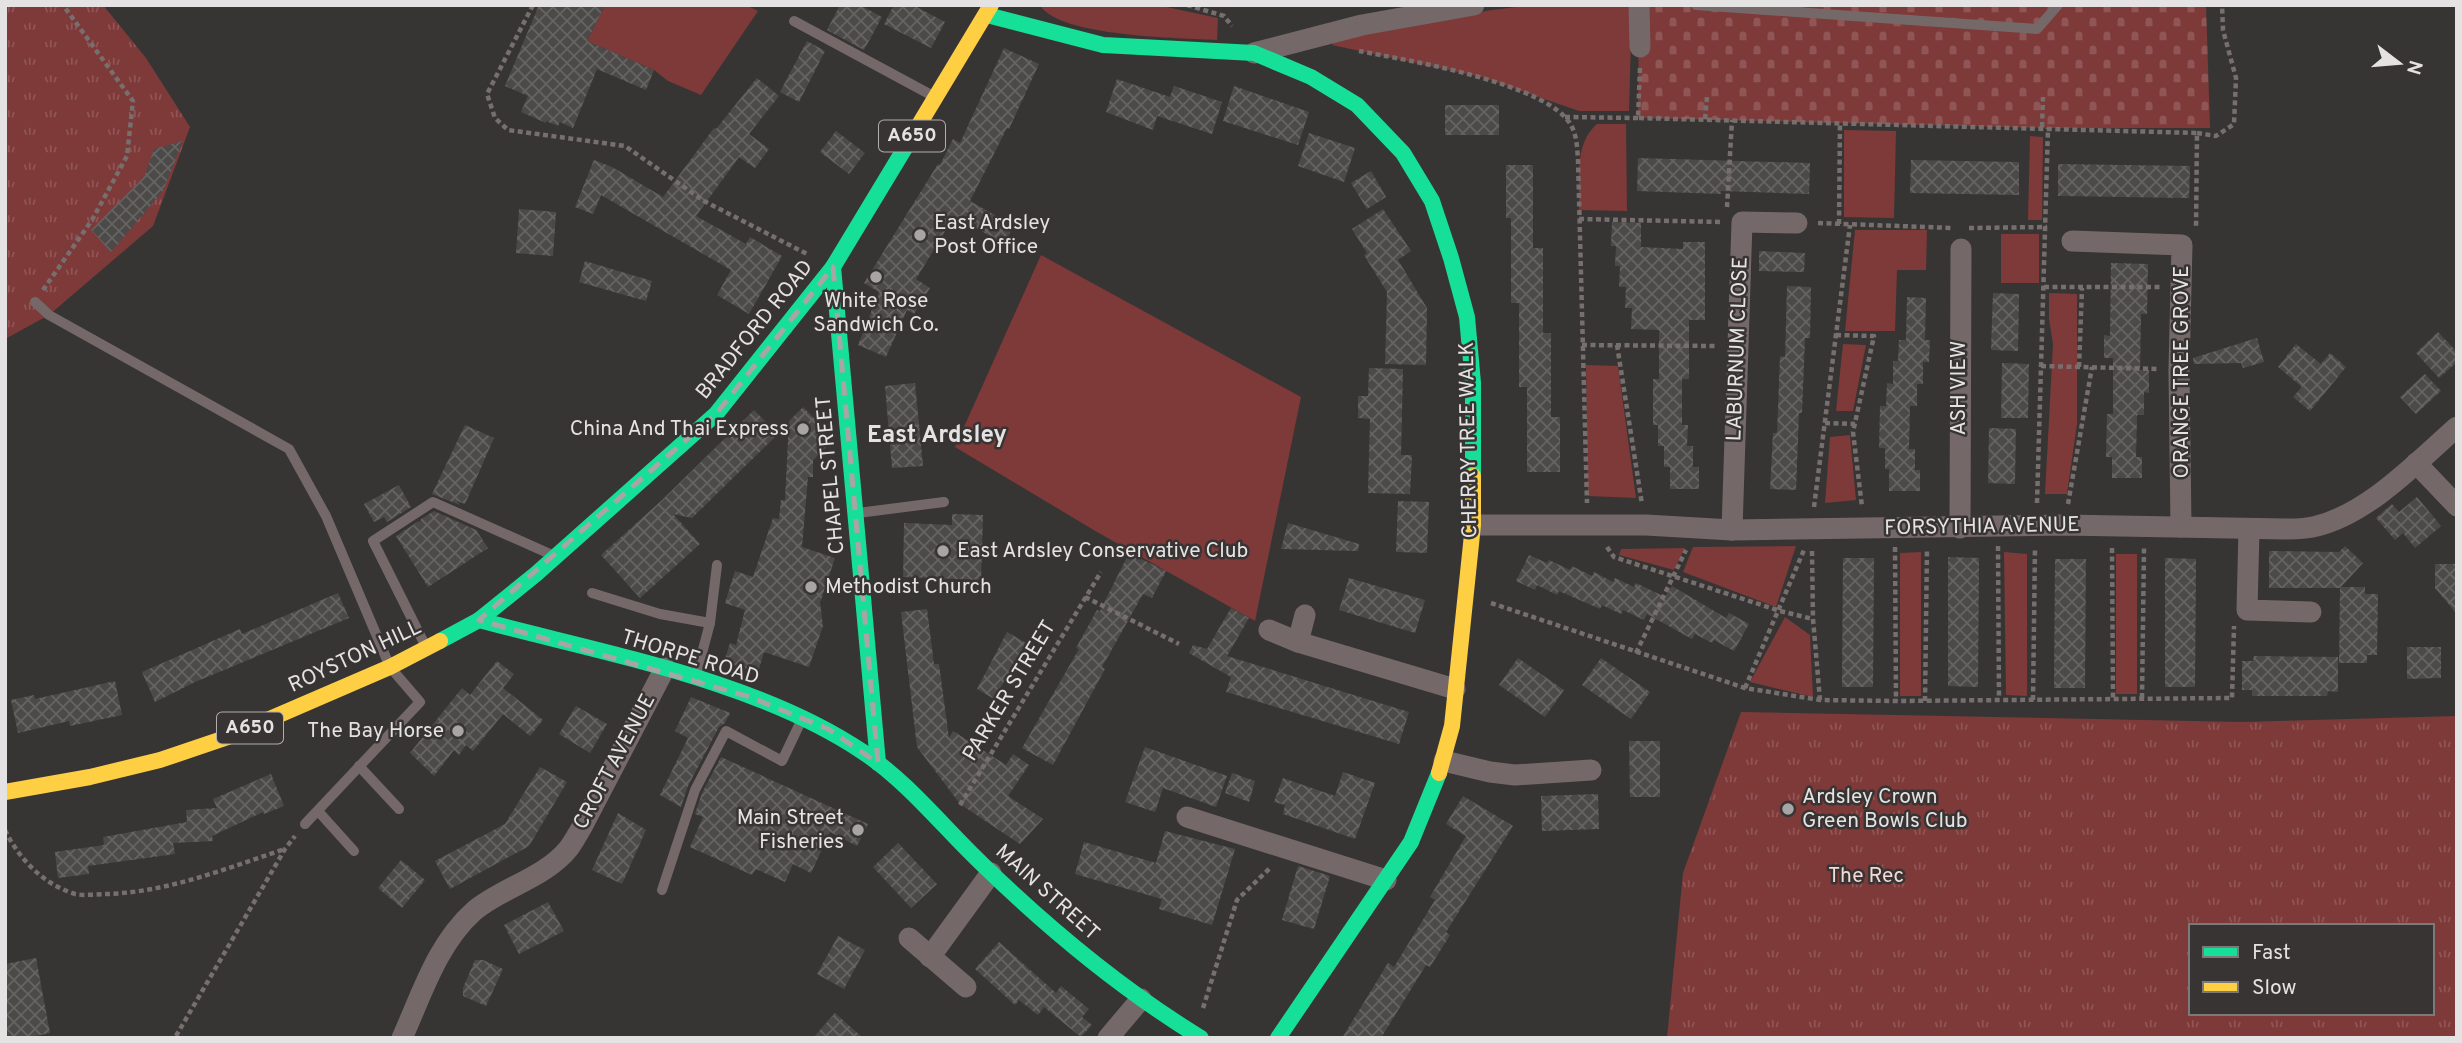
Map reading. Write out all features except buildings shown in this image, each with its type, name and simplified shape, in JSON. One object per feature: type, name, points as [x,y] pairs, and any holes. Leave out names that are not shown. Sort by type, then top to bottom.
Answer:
[{"type":"street","points":[[1254,53],[1362,25],[1474,5]]},
{"type":"street","points":[[1639,5],[1640,47]]},
{"type":"street","name":"BRADFORD ROAD","points":[[479,620],[556,556],[716,414],[833,267],[989,10]]},
{"type":"street","name":"CHERRY TREE WALK","points":[[989,10],[1103,45],[1254,53],[1311,77],[1357,105],[1403,153],[1432,201],[1451,258],[1467,317],[1473,383],[1474,525],[1452,726],[1444,761],[1412,842],[1278,1038]]},
{"type":"street","points":[[1734,222],[1797,223]]},
{"type":"street","name":"LABURNUM CLOSE","points":[[1732,530],[1738,346],[1734,222]]},
{"type":"street","name":"ORANGE TREE GROVE","points":[[2071,241],[2182,245],[2179,370],[2181,527]]},
{"type":"street","name":"ASH VIEW","points":[[1960,528],[1961,249]]},
{"type":"street","name":"CHAPEL STREET","points":[[833,267],[878,763]]},
{"type":"street","name":"FORSYTHIA AVENUE","points":[[1474,525],[1646,525],[1732,530],[2064,525],[2285,529],[2316,527],[2369,502],[2457,427]]},
{"type":"street","points":[[2416,463],[2457,506]]},
{"type":"street","points":[[2249,528],[2247,610],[2311,612]]},
{"type":"street","points":[[1298,642],[1305,615]]},
{"type":"street","name":"ROYSTON HILL","points":[[5,792],[90,777],[160,760],[228,737],[390,667],[479,620]]},
{"type":"street","name":"THORPE ROAD","points":[[479,620],[570,646],[665,668],[750,697],[828,730],[878,763]]},
{"type":"street","points":[[1269,630],[1298,642],[1455,689]]},
{"type":"street","name":"CROFT AVENUE","points":[[402,1038],[452,933],[497,895],[547,867],[568,849],[665,668]]},
{"type":"street","points":[[1444,761],[1515,775],[1591,770]]},
{"type":"street","name":"MAIN STREET","points":[[878,763],[947,827],[991,873],[1068,942],[1141,999],[1198,1036]]},
{"type":"street","points":[[1187,817],[1386,880]]},
{"type":"street","points":[[930,957],[991,873]]},
{"type":"street","points":[[909,938],[966,987]]},
{"type":"street","points":[[1108,1038],[1141,999]]},
{"type":"lane","points":[[1696,5],[2037,29],[2058,5]]},
{"type":"lane","points":[[794,21],[936,97]]},
{"type":"lane","points":[[35,302],[49,315],[289,449],[326,516],[390,667],[420,702],[305,824]]},
{"type":"lane","points":[[426,648],[373,541],[433,502],[556,556]]},
{"type":"lane","points":[[856,514],[944,502]]},
{"type":"lane","points":[[695,679],[710,623],[717,565]]},
{"type":"lane","points":[[592,593],[660,614],[710,623]]},
{"type":"lane","points":[[662,890],[695,790],[726,731],[782,761],[802,719]]},
{"type":"lane","points":[[359,766],[399,808]]},
{"type":"lane","points":[[318,811],[355,851]]},
{"type":"path","points":[[35,302],[92,220],[127,156],[133,101],[63,5]]},
{"type":"path","points":[[533,5],[487,94],[495,118],[508,130],[625,146],[704,201],[833,267]]},
{"type":"path","points":[[1564,117],[2045,128],[2197,133],[2216,136],[2234,124],[2236,78],[2223,30],[2222,5]]},
{"type":"path","points":[[1638,118],[1640,47]]},
{"type":"path","points":[[1356,50],[1481,77],[1521,92],[1564,117],[1572,126],[1576,140],[1588,525],[1614,557],[1812,619]]},
{"type":"path","points":[[1705,119],[1707,97]]},
{"type":"path","points":[[2033,700],[2046,227],[2043,97]]},
{"type":"path","points":[[1579,219],[1734,222],[1732,120]]},
{"type":"path","points":[[1839,224],[1840,124]]},
{"type":"path","points":[[2182,245],[2196,231],[2197,133]]},
{"type":"path","points":[[1797,223],[1962,228],[2046,227],[2071,241]]},
{"type":"path","points":[[1819,700],[1812,619],[1812,530],[1850,225]]},
{"type":"path","points":[[2044,287],[2182,288]]},
{"type":"path","points":[[2079,367],[2082,288]]},
{"type":"path","points":[[1836,335],[1874,336],[1853,432],[1864,529]]},
{"type":"path","points":[[1582,345],[1738,346]]},
{"type":"path","points":[[1617,345],[1646,525]]},
{"type":"path","points":[[2042,366],[2179,370]]},
{"type":"path","points":[[2064,525],[2092,367]]},
{"type":"path","points":[[1825,423],[1855,424]]},
{"type":"path","points":[[2112,526],[2113,698]]},
{"type":"path","points":[[2142,698],[2144,526]]},
{"type":"path","points":[[1997,527],[1999,699]]},
{"type":"path","points":[[1636,653],[1696,528]]},
{"type":"path","points":[[1895,529],[1895,701]]},
{"type":"path","points":[[1924,701],[1927,529]]},
{"type":"path","points":[[1745,688],[1780,611],[1812,530]]},
{"type":"path","name":"PARKER STREET","points":[[947,827],[1101,572]]},
{"type":"path","points":[[1466,595],[1745,688],[1819,700],[2232,698],[2234,619]]},
{"type":"path","points":[[1085,597],[1179,644]]},
{"type":"path","points":[[176,1036],[285,849],[305,824]]},
{"type":"path","points":[[5,830],[30,866],[51,885],[78,895],[125,893],[180,884],[285,849]]},
{"type":"path","points":[[1198,1036],[1237,900],[1288,850]]},
{"type":"highlighted area","points":[[833,267],[878,763],[828,729],[750,697],[479,620],[716,414]]},
{"type":"green space","points":[[5,5],[103,5],[146,58],[190,127],[153,226],[49,315],[5,339]]},
{"type":"green space","points":[[605,5],[746,5],[758,11],[701,95],[668,81],[654,70],[587,41]]},
{"type":"green space","points":[[1040,5],[1157,5],[1218,18],[1217,40],[1095,30],[1051,16]]},
{"type":"green space","points":[[1532,5],[1632,5],[1629,111],[1579,111],[1481,77],[1332,45],[1340,36]]},
{"type":"green space","points":[[1639,5],[2206,5],[2210,128],[2048,128],[1638,118]]},
{"type":"green space","points":[[1597,124],[1626,124],[1627,211],[1579,210],[1581,153],[1584,142]]},
{"type":"green space","points":[[1844,130],[1896,131],[1894,218],[1844,217]]},
{"type":"green space","points":[[2030,136],[2043,137],[2042,220],[2028,220]]},
{"type":"green space","points":[[1855,230],[1927,230],[1926,270],[1897,270],[1895,331],[1845,331]]},
{"type":"green space","points":[[2001,234],[2039,234],[2039,283],[2001,283]]},
{"type":"green space","points":[[1041,255],[1301,397],[1255,621],[1097,532],[955,447]]},
{"type":"green space","points":[[2049,293],[2077,294],[2077,424],[2067,494],[2045,494],[2053,344]]},
{"type":"green space","points":[[1843,344],[1866,345],[1853,411],[1836,411]]},
{"type":"green space","points":[[1586,365],[1618,366],[1636,498],[1588,496]]},
{"type":"green space","points":[[1850,435],[1856,500],[1825,503],[1830,437]]},
{"type":"green space","points":[[1796,546],[1776,607],[1683,572],[1693,547]]},
{"type":"green space","points":[[1685,548],[1674,570],[1619,555],[1621,549]]},
{"type":"green space","points":[[1921,552],[1921,696],[1900,696],[1900,553]]},
{"type":"green space","points":[[2004,552],[2027,554],[2027,696],[2006,695]]},
{"type":"green space","points":[[2116,554],[2137,554],[2137,694],[2116,694]]},
{"type":"green space","points":[[1785,617],[1810,635],[1813,697],[1750,682]]},
{"type":"green space","name":"The Rec","points":[[1741,712],[2241,722],[2457,716],[2457,1038],[1667,1038],[1683,873]]},
{"type":"traffic: fast","points":[[987,15],[1103,45],[1254,53],[1311,77],[1357,105],[1403,153],[1432,201],[1451,258],[1467,317],[1473,383],[1473,476]]},
{"type":"traffic: fast","points":[[440,641],[479,620],[536,574],[716,414],[833,267],[911,138]]},
{"type":"traffic: fast","points":[[833,267],[878,763]]},
{"type":"traffic: fast","points":[[479,620],[677,671],[727,687],[821,727],[863,752],[895,777],[1007,888],[1060,935],[1142,999],[1201,1038]]},
{"type":"traffic: fast","points":[[1278,1038],[1411,842],[1439,773]]},
{"type":"traffic: slow","points":[[911,138],[991,5]]},
{"type":"traffic: slow","points":[[1439,773],[1452,726],[1473,525],[1473,476]]},
{"type":"traffic: slow","points":[[5,792],[90,777],[160,760],[228,737],[390,667],[440,641]]},
{"type":"place","name":"East Ardsley Post Office","points":[[920,235]]},
{"type":"place","name":"White Rose Sandwich Co.","points":[[876,277]]},
{"type":"place","name":"China And Thai Express","points":[[803,429]]},
{"type":"place","name":"East Ardsley Conservative Club","points":[[943,551]]},
{"type":"place","name":"Methodist Church","points":[[811,587]]},
{"type":"place","name":"The Bay Horse","points":[[458,731]]},
{"type":"place","name":"Ardsley Crown Green Bowls Club","points":[[1788,809]]},
{"type":"place","name":"Main Street Fisheries","points":[[858,830]]},
{"type":"district","name":"East Ardsley","points":[[937,436]]}]
